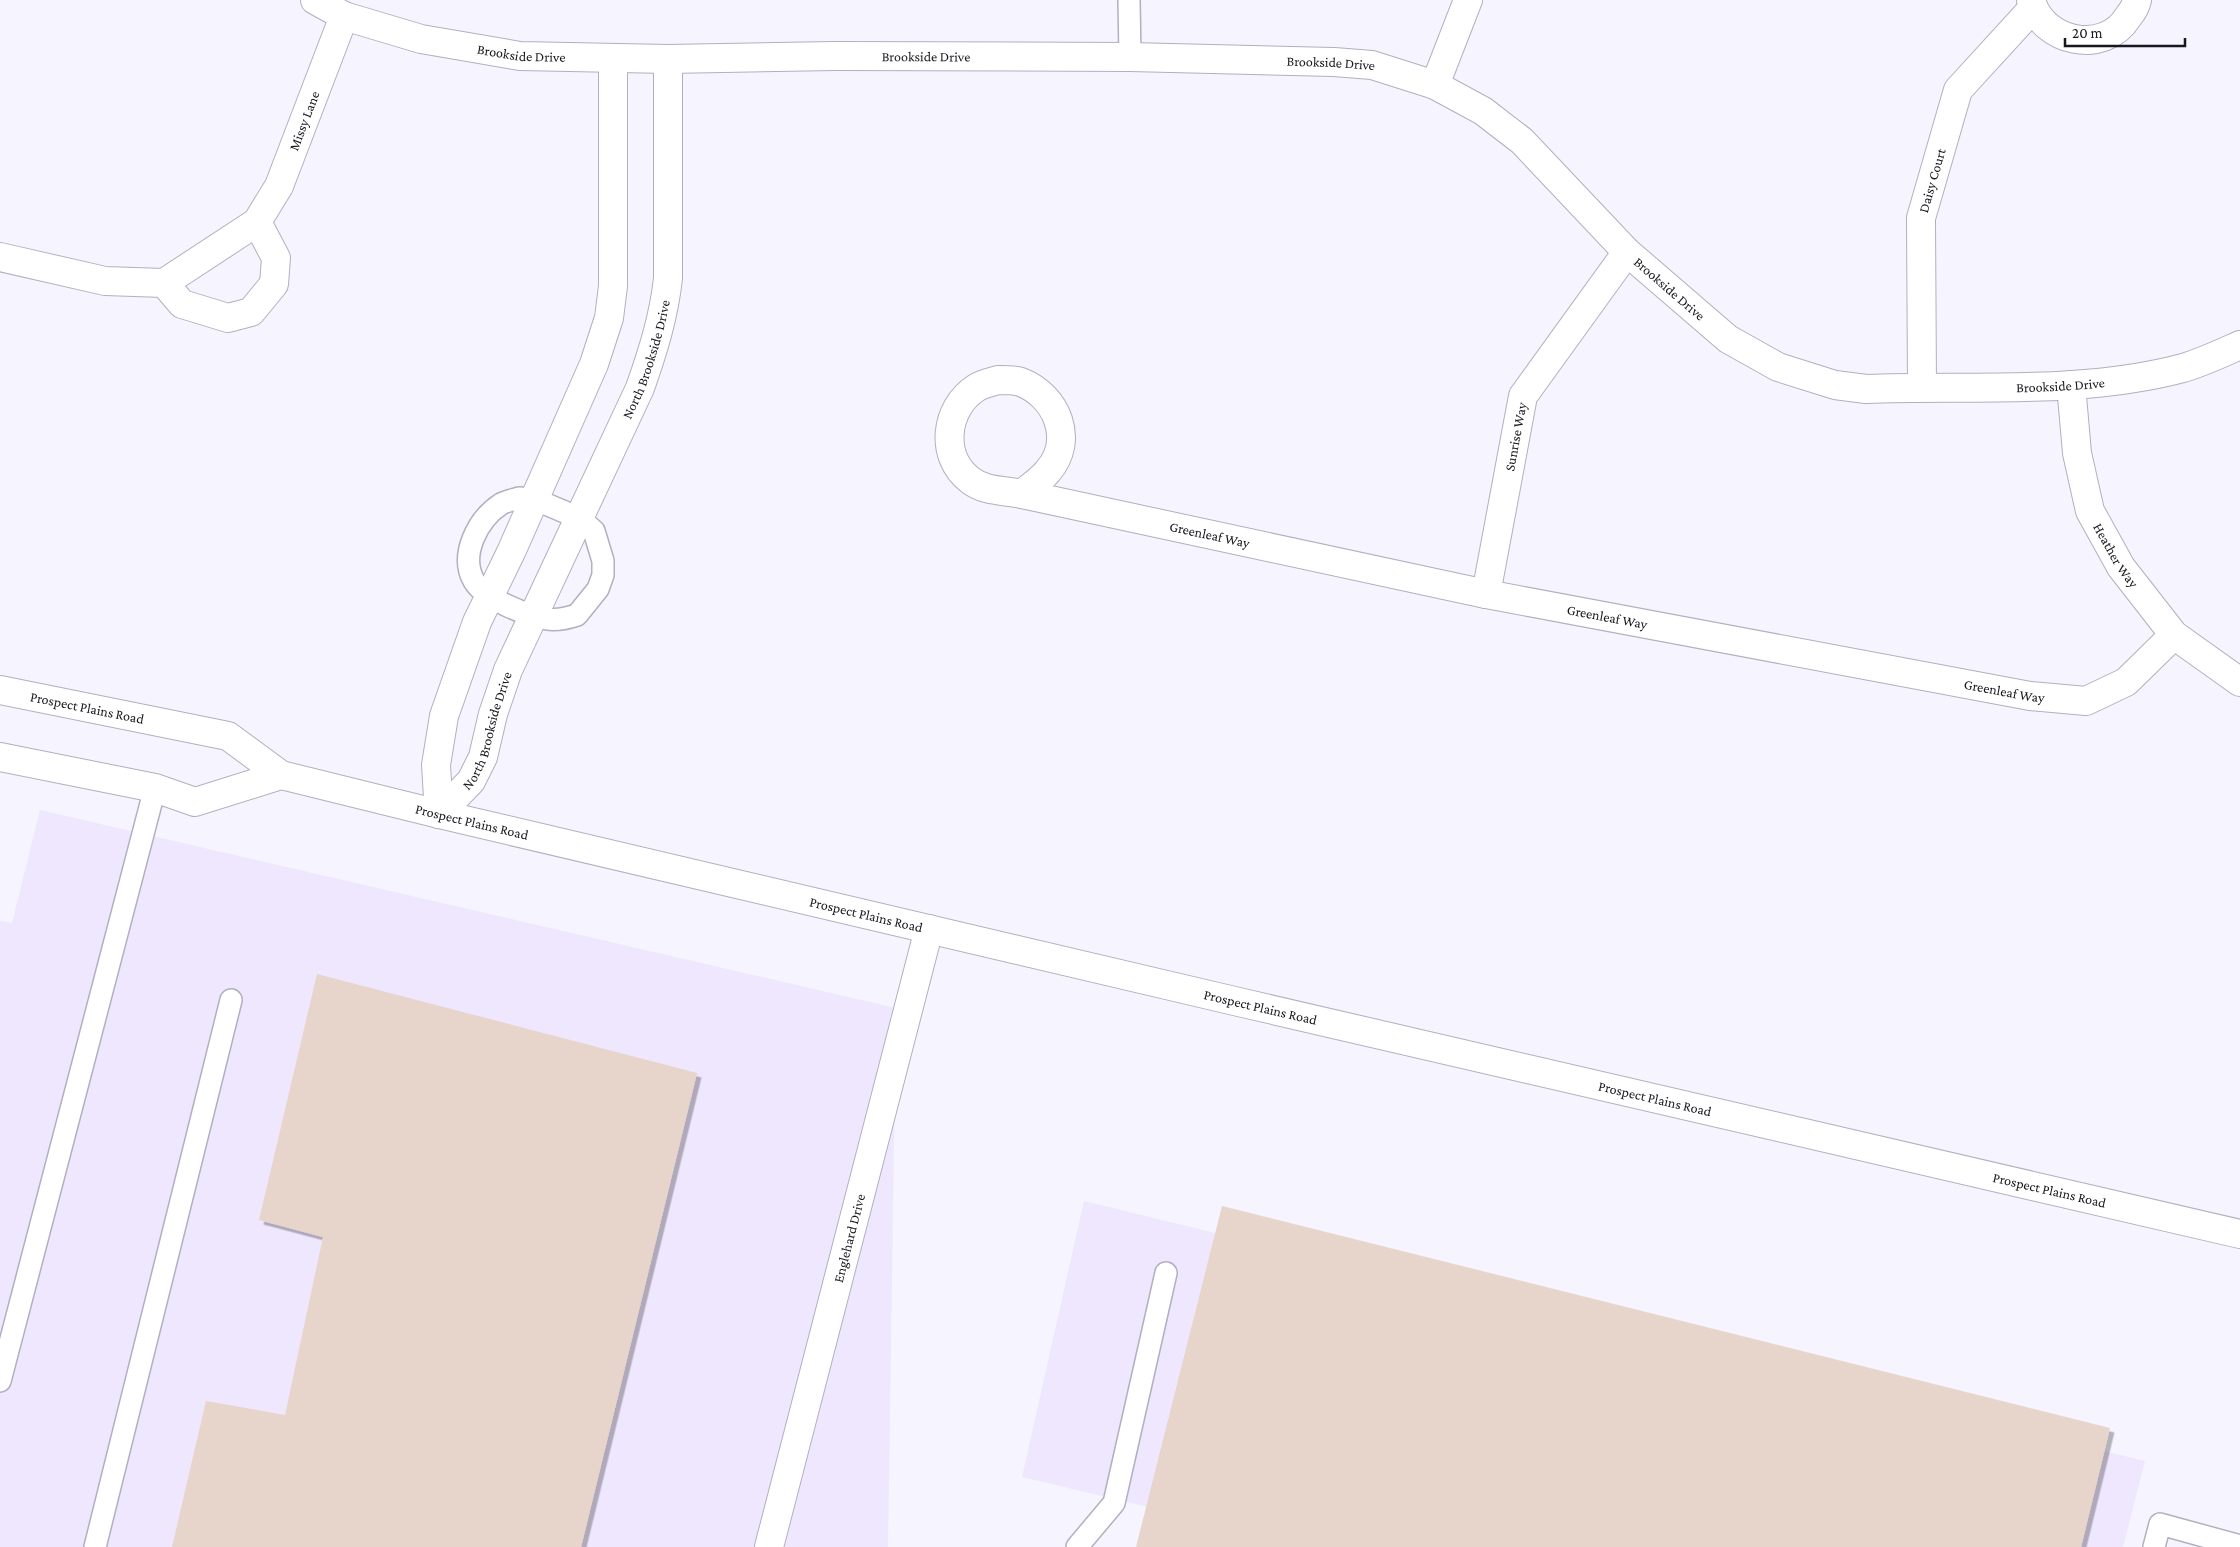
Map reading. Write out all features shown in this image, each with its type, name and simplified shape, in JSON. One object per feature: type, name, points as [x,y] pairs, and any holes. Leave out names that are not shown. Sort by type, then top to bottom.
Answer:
[{"type":"street","name":"Brookside Drive","points":[[315,0],[344,16],[421,39],[520,56],[613,58],[834,56],[1130,57],[1334,62],[1372,66],[1435,84],[1483,111],[1522,141],[1627,252],[1728,339],[1778,367],[1835,385],[1866,389],[1922,387],[1985,388],[2071,384],[2145,376],[2185,367],[2240,345]]},
{"type":"street","points":[[1435,84],[1468,0]]},
{"type":"street","name":"Daisy Court","points":[[1922,387],[1921,218],[1958,90],[2032,4],[2046,26],[2064,38],[2086,41],[2107,36],[2125,23],[2137,0]]},
{"type":"street","name":"Missy Lane","points":[[164,283],[257,222],[278,186],[344,16]]},
{"type":"street","name":"North Brookside Drive","points":[[439,814],[436,766],[444,716],[477,622],[594,364],[610,318],[613,286],[613,58]]},
{"type":"street","name":"North Brookside Drive","points":[[439,814],[471,781],[482,757],[493,714],[508,670],[640,388],[665,308],[668,278],[668,58]]},
{"type":"street","points":[[0,257],[105,281],[164,283],[182,304],[228,318],[251,312],[274,284],[276,258],[257,222]]},
{"type":"street","name":"Sunrise Way","points":[[1486,594],[1523,396],[1627,252]]},
{"type":"street","name":"Greenleaf Way","points":[[1022,494],[1049,471],[1059,451],[1061,429],[1054,408],[1040,392],[1020,382],[998,380],[977,387],[961,401],[950,421],[949,443],[955,464],[970,480],[990,490],[1022,494],[1486,594],[2030,696],[2086,701],[2126,682],[2174,635]]},
{"type":"street","name":"Heather Way","points":[[2071,384],[2077,453],[2090,511],[2122,567],[2174,635],[2240,682]]},
{"type":"street","name":"Prospect Plains Road","points":[[0,690],[228,736],[281,775],[439,814],[2240,1234]]},
{"type":"street","points":[[0,757],[155,788],[195,802],[281,775]]},
{"type":"street","name":"Englehard Drive","points":[[769,1547],[929,929]]},
{"type":"lane","points":[[1129,0],[1130,57]]},
{"type":"lane","points":[[519,498],[534,499],[580,518],[594,531],[600,545],[603,575],[598,588],[577,616],[549,620],[533,616],[489,597],[474,582],[470,568],[470,549],[475,536],[487,516],[502,504],[519,498]]},
{"type":"lane","points":[[0,1381],[155,788]]},
{"type":"lane","points":[[95,1547],[231,1000]]},
{"type":"lane","points":[[1077,1547],[1114,1503],[1166,1274]]},
{"type":"lane","points":[[2154,1547],[2160,1524],[2240,1546]]},
{"type":"shaded area","points":[[40,810],[896,1008],[888,1547],[0,1547],[0,921],[12,923]]},
{"type":"shaded area","points":[[1084,1201],[2145,1461],[2123,1547],[1144,1547],[1153,1508],[1022,1477]]},
{"type":"building","points":[[317,974],[697,1073],[581,1547],[172,1547],[206,1401],[285,1415],[323,1237],[259,1220]]},
{"type":"building","points":[[1222,1206],[2110,1428],[2081,1547],[1136,1547]]}]
